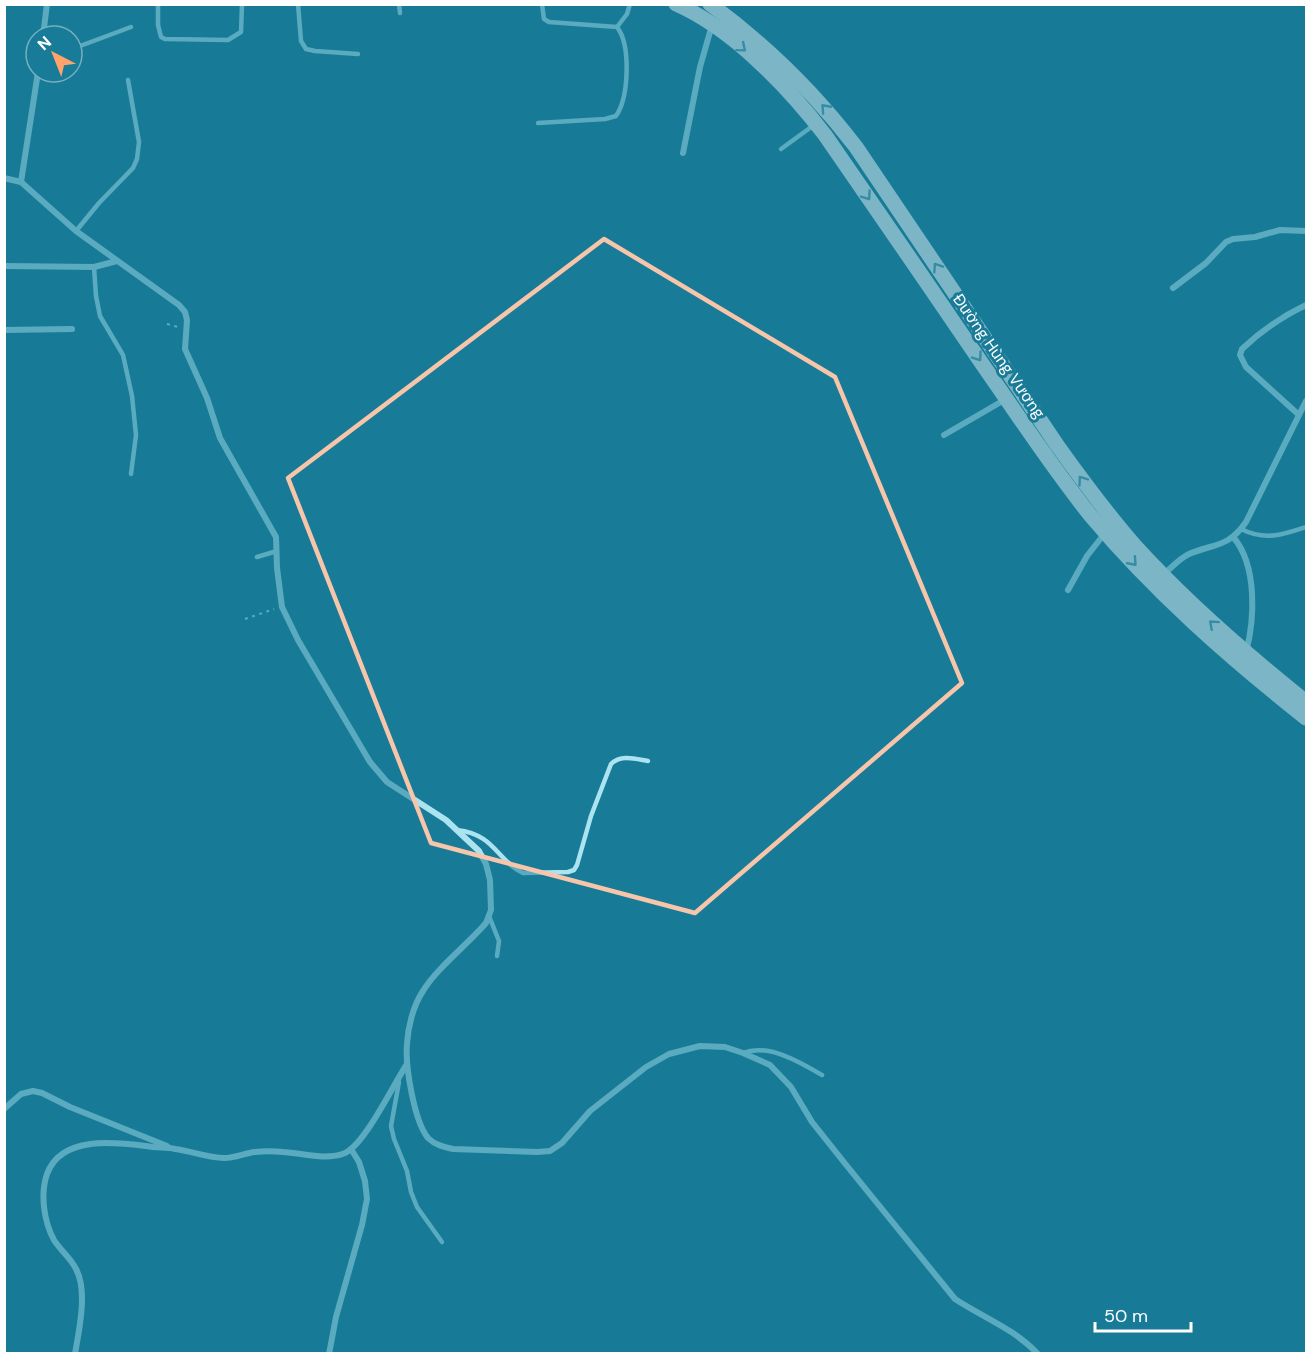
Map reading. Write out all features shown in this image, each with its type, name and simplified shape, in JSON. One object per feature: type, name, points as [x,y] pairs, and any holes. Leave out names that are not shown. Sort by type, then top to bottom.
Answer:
[{"type":"main road","name":"Đường Hùng Vương","points":[[676,4],[712,25],[777,79],[798,100],[1049,460],[1105,532],[1246,654],[1306,713]]},
{"type":"main road","name":"Đường Hùng Vương","points":[[711,4],[784,65],[834,118],[856,147],[1057,445],[1092,493],[1136,546],[1158,579],[1244,669],[1306,713]]},
{"type":"street","points":[[44,24],[47,4]]},
{"type":"street","points":[[683,153],[700,67],[712,25]]},
{"type":"street","points":[[21,182],[36,84]]},
{"type":"street","points":[[4,178],[21,182],[76,231],[185,312],[188,320],[185,349],[200,381],[220,438],[276,537],[282,607],[298,640],[370,762],[387,782],[430,808],[457,830],[479,852],[486,864],[490,880],[491,910],[489,916],[477,933],[422,991],[410,1024],[406,1045],[408,1064],[418,1116],[429,1139],[440,1146],[453,1149],[550,1151],[562,1143],[590,1111],[646,1067],[669,1054],[700,1046],[725,1047],[743,1053],[770,1065],[790,1087],[812,1122],[840,1158],[955,1299],[973,1311],[1006,1327],[1024,1339],[1038,1353]]},
{"type":"street","points":[[1173,288],[1206,263],[1226,242],[1280,230],[1306,231]]},
{"type":"street","points":[[4,266],[94,267],[117,261]]},
{"type":"street","points":[[1299,415],[1246,367],[1240,355],[1242,349],[1269,326],[1306,305]]},
{"type":"street","points":[[4,330],[72,329]]},
{"type":"street","points":[[944,435],[1006,399]]},
{"type":"street","points":[[1158,579],[1187,555],[1234,537],[1241,530],[1306,401]]},
{"type":"street","points":[[1068,590],[1087,556],[1105,532]]},
{"type":"street","points":[[1234,537],[1239,543],[1246,563],[1252,594],[1252,628],[1246,654]]},
{"type":"street","points":[[75,1353],[81,1320],[81,1286],[77,1269],[54,1240],[48,1225],[44,1189],[48,1172],[58,1158],[73,1148],[96,1142],[126,1142],[224,1158],[257,1152],[324,1157],[344,1153],[351,1149],[372,1123],[408,1064]]},
{"type":"street","points":[[4,1109],[21,1094],[33,1091],[42,1093],[88,1115],[173,1148]]},
{"type":"street","points":[[329,1353],[336,1317],[367,1199],[365,1181],[351,1149]]},
{"type":"lane","points":[[158,4],[161,37],[165,39],[228,40],[241,32],[242,4]]},
{"type":"lane","points":[[298,4],[301,40],[306,49],[358,54]]},
{"type":"lane","points":[[399,4],[400,13]]},
{"type":"lane","points":[[542,4],[544,19],[549,22],[617,27]]},
{"type":"lane","points":[[617,27],[627,14],[630,4]]},
{"type":"lane","points":[[84,45],[131,27]]},
{"type":"lane","points":[[538,123],[605,119],[616,116],[624,97],[626,49],[617,27]]},
{"type":"lane","points":[[76,231],[99,203],[134,168],[139,142],[129,80]]},
{"type":"lane","points":[[781,149],[816,123]]},
{"type":"lane","points":[[94,267],[100,316],[123,355],[132,396],[136,435],[131,474]]},
{"type":"lane","points":[[1241,530],[1260,537],[1306,527]]},
{"type":"lane","points":[[257,557],[277,551]]},
{"type":"lane","points":[[457,830],[473,832],[490,843],[523,873],[574,870],[611,764],[618,759],[629,758],[648,761]]},
{"type":"lane","points":[[489,916],[499,941],[497,956]]},
{"type":"lane","points":[[743,1053],[752,1049],[765,1050],[804,1064],[822,1075]]},
{"type":"lane","points":[[399,1076],[391,1126],[394,1139],[407,1171],[417,1207],[442,1242]]},
{"type":"path","points":[[245,619],[282,607]]},
{"type":"highlighted area","points":[[604,239],[835,377],[962,683],[695,913],[431,843],[288,478]]}]
